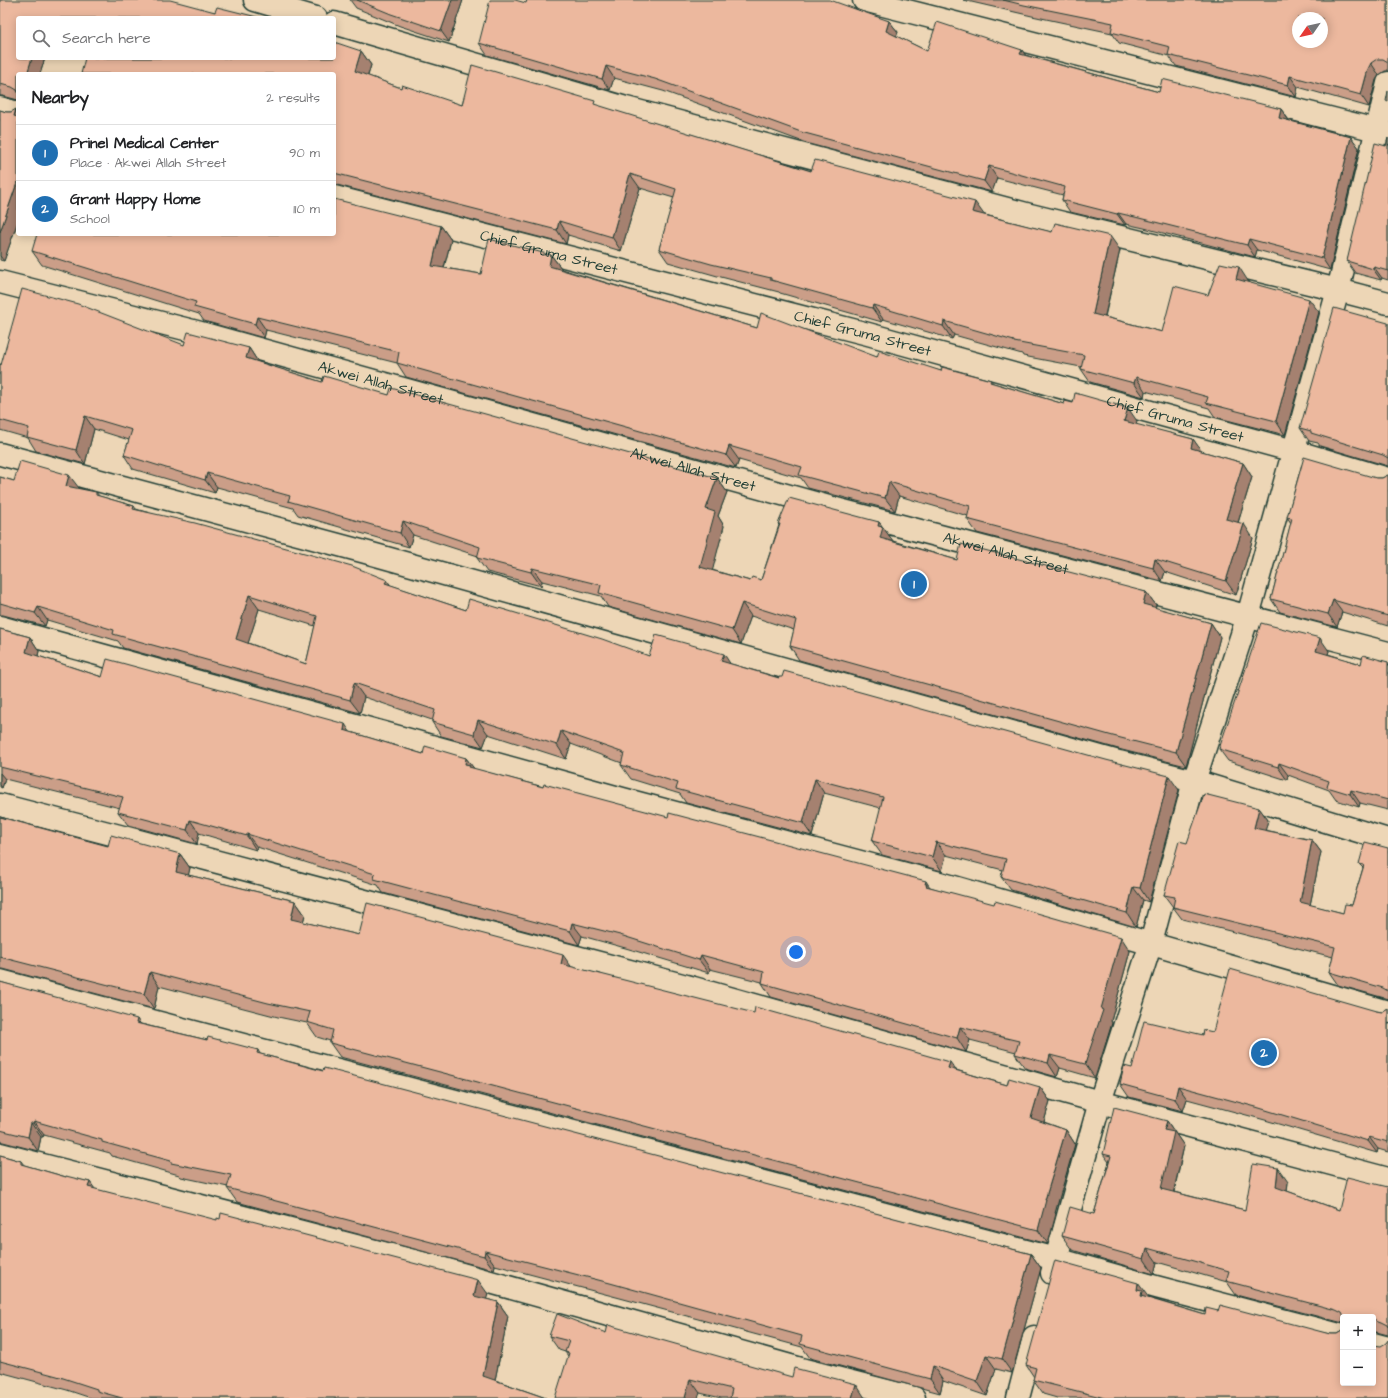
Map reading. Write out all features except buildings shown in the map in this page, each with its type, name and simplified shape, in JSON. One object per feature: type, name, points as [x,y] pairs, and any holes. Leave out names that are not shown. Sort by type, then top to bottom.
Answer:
[{"type":"street","points":[[255,0],[309,16]]},
{"type":"street","points":[[864,0],[1382,132]]},
{"type":"street","points":[[336,24],[626,108],[1030,215],[1388,303]]},
{"type":"street","points":[[1048,1288],[1100,1102],[1151,943],[1194,781],[1248,616],[1382,132],[1388,83]]},
{"type":"street","points":[[0,108],[16,112]]},
{"type":"street","name":"Chief Gruma Street","points":[[336,198],[868,334],[1294,451],[1388,479]]},
{"type":"street","name":"Akwei Allah Street","points":[[0,282],[197,332],[840,510],[1388,653]]},
{"type":"street","points":[[0,454],[365,552],[1119,762],[1194,781],[1388,840]]},
{"type":"street","points":[[0,627],[631,801],[948,885],[1388,1012]]},
{"type":"street","points":[[0,805],[683,985],[1100,1102],[1388,1179]]},
{"type":"street","points":[[0,981],[1340,1335]]},
{"type":"street","points":[[0,1154],[433,1266],[805,1370],[914,1398]]},
{"type":"street","points":[[1018,1398],[1040,1318]]},
{"type":"street","points":[[1376,1345],[1388,1348]]},
{"type":"place","name":"Prinel Medical Center","points":[[914,584]]},
{"type":"place","name":"Grant Happy Home","points":[[1264,1053]]}]
